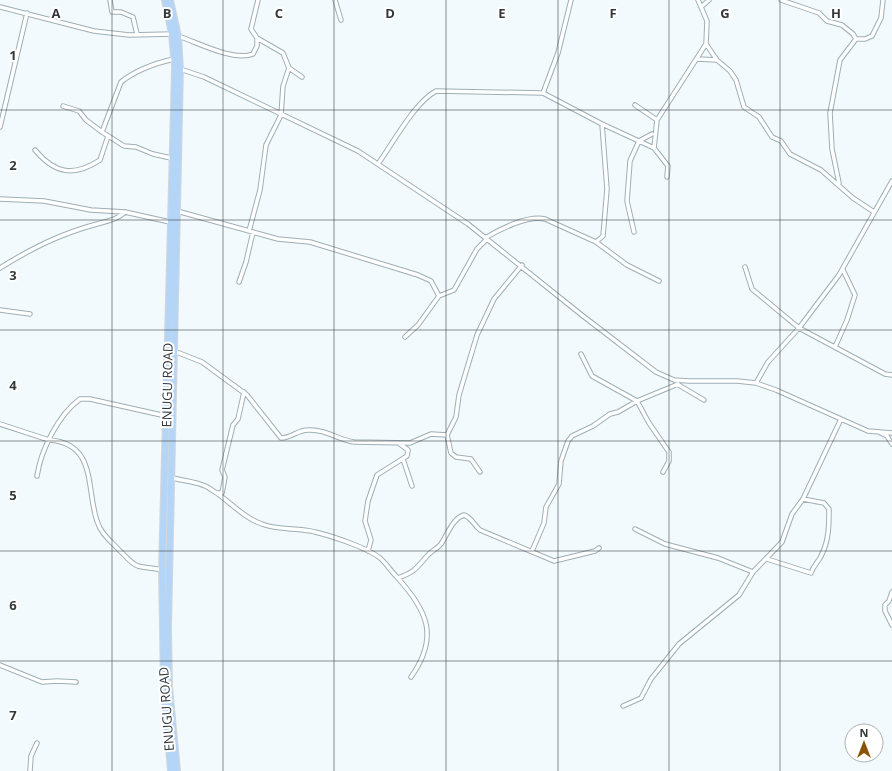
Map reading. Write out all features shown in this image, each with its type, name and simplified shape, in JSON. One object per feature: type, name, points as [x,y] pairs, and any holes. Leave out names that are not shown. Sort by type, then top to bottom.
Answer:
[{"type":"main road","name":"ENUGU ROAD","points":[[164,0],[175,35],[162,570],[164,687],[171,771]]},
{"type":"main road","points":[[170,0],[180,69],[168,628],[169,687],[177,771]]},
{"type":"street","points":[[110,0],[112,12],[121,12],[133,17],[137,34]]},
{"type":"street","points":[[0,7],[94,31],[175,35],[212,49],[244,56],[253,54],[257,46],[257,38],[251,26],[258,0]]},
{"type":"street","points":[[335,0],[341,20]]},
{"type":"street","points":[[543,93],[558,53],[571,0]]},
{"type":"street","points":[[654,148],[657,120],[706,44],[707,21],[698,0]]},
{"type":"street","points":[[701,7],[709,0]]},
{"type":"street","points":[[781,0],[819,13],[827,21],[842,25],[854,34],[856,39]]},
{"type":"street","points":[[856,39],[865,39],[872,36],[881,18],[883,0]]},
{"type":"street","points":[[0,127],[27,13]]},
{"type":"street","points":[[257,38],[283,53],[289,68],[302,77]]},
{"type":"street","points":[[840,184],[832,149],[830,113],[840,60],[856,39]]},
{"type":"street","points":[[706,44],[717,60],[736,80],[744,107],[763,122],[772,137],[781,141],[790,154],[817,168],[840,184],[853,198],[874,212]]},
{"type":"street","points":[[102,132],[121,82],[128,76],[158,63],[174,59]]},
{"type":"street","points":[[697,59],[717,60]]},
{"type":"street","points":[[239,282],[246,262],[260,190],[266,145],[281,115],[283,86],[289,68]]},
{"type":"street","points":[[180,69],[204,77],[358,151],[426,194],[522,265],[656,372],[674,380],[689,382],[737,381],[756,383],[776,390],[868,431],[892,433]]},
{"type":"street","points":[[378,164],[416,109],[428,95],[436,91],[543,93],[602,124],[654,148],[668,166],[667,178]]},
{"type":"street","points":[[635,105],[657,120]]},
{"type":"street","points":[[63,106],[79,111],[86,120],[124,146],[136,147],[153,154],[171,158]]},
{"type":"street","points":[[596,242],[603,236],[607,189],[602,124]]},
{"type":"street","points":[[634,232],[627,198],[630,161],[639,141],[652,134]]},
{"type":"street","points":[[35,150],[45,162],[62,170],[79,171],[100,160],[108,136]]},
{"type":"street","points":[[756,383],[768,362],[799,328],[843,270],[892,181]]},
{"type":"street","points":[[0,199],[44,200],[91,210],[124,212],[170,222]]},
{"type":"street","points":[[177,211],[278,239],[310,242],[418,274],[431,281],[439,296]]},
{"type":"street","points":[[0,268],[47,241],[75,230],[116,219],[124,212]]},
{"type":"street","points":[[405,337],[422,320],[439,296],[454,290],[477,249],[486,238],[502,228],[540,218],[596,242],[628,266],[659,281]]},
{"type":"street","points":[[480,472],[471,459],[456,457],[451,453],[447,435],[456,417],[459,395],[477,335],[494,299],[522,265]]},
{"type":"street","points":[[746,267],[752,289],[799,328],[885,374],[892,375]]},
{"type":"street","points":[[835,347],[847,320],[854,295],[843,270]]},
{"type":"street","points":[[0,310],[30,314]]},
{"type":"street","points":[[174,351],[202,362],[244,392],[281,438],[301,431],[315,430],[332,433],[347,441],[354,442],[410,443],[431,434],[447,435]]},
{"type":"street","points":[[581,354],[592,376],[637,401],[649,423],[669,452],[669,461],[663,472]]},
{"type":"street","points":[[674,380],[704,400]]},
{"type":"street","points":[[532,551],[544,523],[546,506],[559,484],[561,461],[568,441],[581,431],[593,426],[610,414],[618,412],[637,401],[678,384]]},
{"type":"street","points":[[217,494],[222,493],[225,477],[222,470],[233,425],[238,419],[244,392]]},
{"type":"street","points":[[37,476],[49,440],[59,421],[80,399],[90,399],[166,416]]},
{"type":"street","points":[[623,706],[641,698],[651,679],[679,644],[739,595],[753,572],[782,542],[792,514],[803,499],[841,419]]},
{"type":"street","points":[[0,424],[49,440],[56,440],[74,449],[84,459],[87,465],[97,522],[102,533],[138,566],[162,570]]},
{"type":"street","points":[[878,432],[887,436],[892,444]]},
{"type":"street","points":[[368,551],[371,540],[365,521],[368,502],[377,475],[383,469],[407,456],[408,450],[397,443]]},
{"type":"street","points":[[403,459],[412,486]]},
{"type":"street","points":[[172,478],[204,485],[241,515],[263,525],[291,530],[315,532],[368,551],[380,558],[412,593],[428,627],[423,654],[411,677]]},
{"type":"street","points":[[767,559],[811,573],[812,567],[822,554],[830,509],[824,503],[803,499]]},
{"type":"street","points":[[398,578],[414,572],[423,563],[428,555],[440,545],[452,526],[464,514],[470,517],[474,525],[480,530],[556,561],[595,551],[599,548]]},
{"type":"street","points":[[636,529],[665,544],[718,558],[753,572]]},
{"type":"street","points":[[892,592],[889,602],[885,605],[885,611],[892,626]]},
{"type":"street","points":[[0,665],[42,682],[76,682]]},
{"type":"street","points":[[30,771],[31,756],[37,743]]}]
